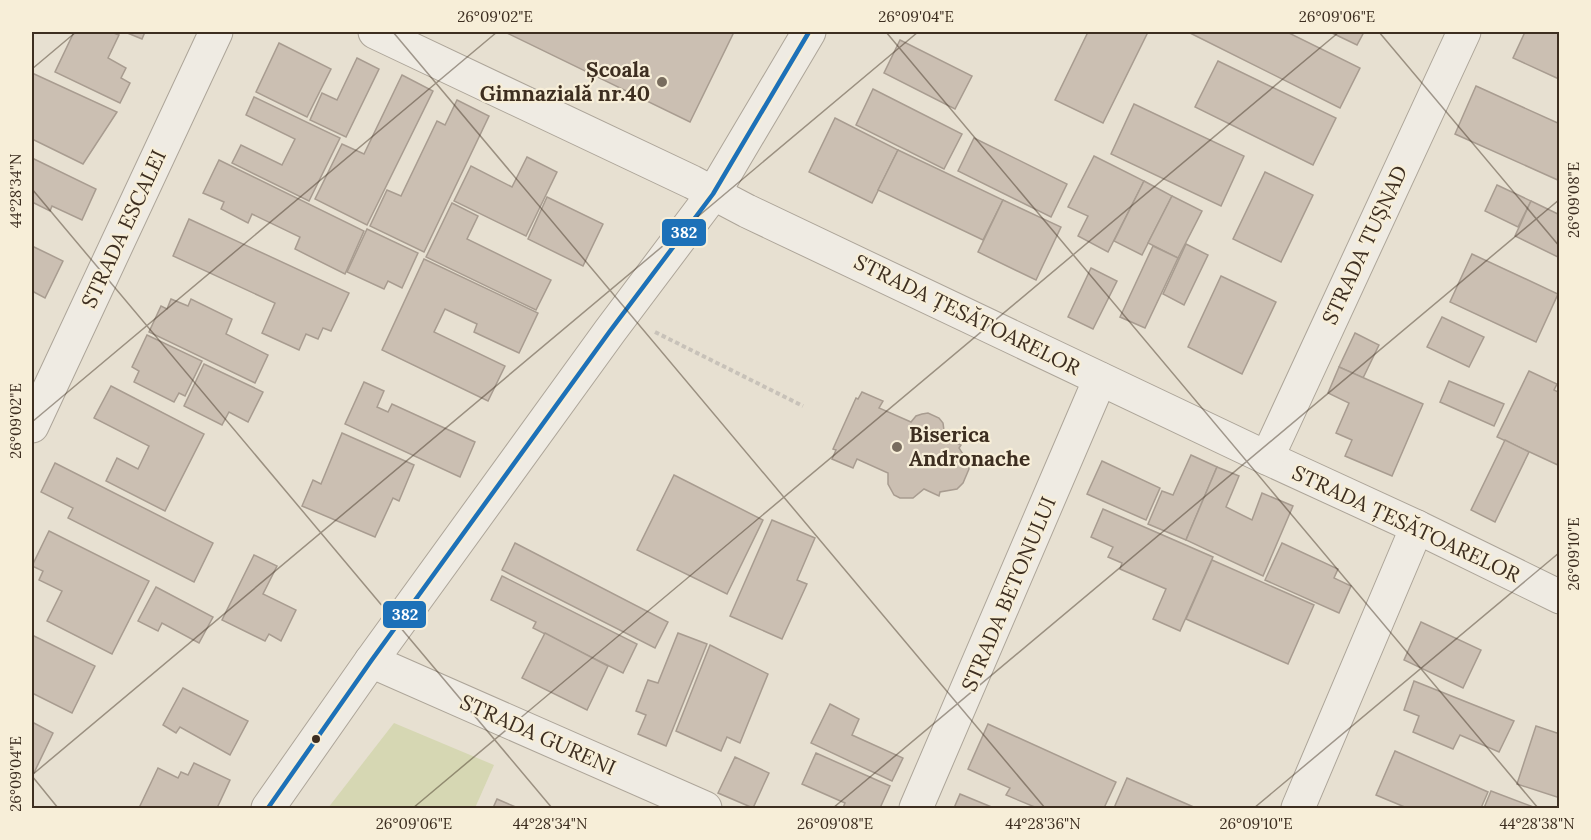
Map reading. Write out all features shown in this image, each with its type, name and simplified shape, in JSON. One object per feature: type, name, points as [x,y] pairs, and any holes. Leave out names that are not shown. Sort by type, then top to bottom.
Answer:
[{"type":"street","name":"STRADA ESCALEI","points":[[32,426],[216,32]]},
{"type":"street","name":"STRADA ȚESĂTOARELOR","points":[[375,32],[1560,597]]},
{"type":"street","points":[[268,808],[371,661],[622,315],[713,194],[808,32]]},
{"type":"street","name":"STRADA TUȘNAD","points":[[1267,458],[1464,32]]},
{"type":"street","name":"STRADA BETONULUI","points":[[916,808],[1100,379]]},
{"type":"street","points":[[1299,808],[1417,528]]},
{"type":"street","name":"STRADA GURENI","points":[[371,661],[705,808]]},
{"type":"path","points":[[622,315],[803,406]]},
{"type":"green space","points":[[394,723],[494,765],[475,808],[328,808]]},
{"type":"building","points":[[74,32],[111,32],[119,35],[108,58],[126,68],[121,78],[130,83],[120,103],[55,72]]},
{"type":"building","points":[[125,32],[145,32],[142,39]]},
{"type":"building","name":"Școala Gimnazială nr.40","points":[[505,32],[734,32],[690,122]]},
{"type":"building","points":[[1088,32],[1148,32],[1103,123],[1055,100]]},
{"type":"building","points":[[1188,32],[1287,32],[1360,68],[1340,108]]},
{"type":"building","points":[[1330,32],[1364,32],[1357,45]]},
{"type":"building","points":[[1525,32],[1560,32],[1559,79],[1513,58]]},
{"type":"building","points":[[900,40],[972,76],[955,109],[884,73]]},
{"type":"building","points":[[279,43],[331,69],[307,117],[256,92]]},
{"type":"building","points":[[357,58],[379,69],[346,137],[310,120],[322,93],[337,100]]},
{"type":"building","points":[[1218,61],[1336,118],[1313,165],[1195,107]]},
{"type":"building","points":[[32,73],[117,112],[83,164],[32,139]]},
{"type":"building","points":[[402,75],[433,91],[367,225],[315,199],[342,144],[364,154]]},
{"type":"building","points":[[1476,86],[1560,124],[1560,181],[1455,134]]},
{"type":"building","points":[[873,89],[962,134],[944,169],[856,125]]},
{"type":"building","points":[[254,97],[340,138],[309,201],[232,163],[241,145],[282,165],[295,139],[246,115]]},
{"type":"building","points":[[457,100],[489,116],[424,252],[370,226],[387,190],[401,196],[437,121],[445,125]]},
{"type":"building","points":[[1134,104],[1244,156],[1221,206],[1111,154]]},
{"type":"building","points":[[835,118],[898,150],[872,203],[809,172]]},
{"type":"building","points":[[974,138],[1067,184],[1051,217],[958,171]]},
{"type":"building","points":[[898,150],[1003,200],[983,240],[878,190]]},
{"type":"building","points":[[1094,156],[1144,181],[1108,252],[1078,236],[1088,216],[1068,207]]},
{"type":"building","points":[[527,157],[557,172],[526,236],[454,201],[471,166],[512,187]]},
{"type":"building","points":[[32,158],[96,189],[82,220],[52,206],[50,211],[32,202]]},
{"type":"building","points":[[219,160],[364,231],[345,274],[295,249],[300,237],[252,214],[248,223],[221,209],[224,202],[203,193]]},
{"type":"building","points":[[1265,172],[1313,195],[1281,262],[1233,239]]},
{"type":"building","points":[[1144,181],[1172,196],[1142,255],[1114,241]]},
{"type":"building","points":[[1497,185],[1531,201],[1518,227],[1485,211]]},
{"type":"building","points":[[1172,196],[1202,211],[1178,258],[1148,243]]},
{"type":"building","points":[[547,197],[603,224],[583,266],[528,239]]},
{"type":"building","points":[[1003,200],[1061,227],[1036,280],[978,252]]},
{"type":"building","points":[[1531,201],[1560,215],[1560,258],[1515,236]]},
{"type":"building","points":[[452,203],[478,216],[467,239],[551,280],[536,310],[426,257]]},
{"type":"building","points":[[189,219],[349,293],[331,331],[323,328],[318,339],[306,334],[299,350],[262,333],[275,303],[173,256]]},
{"type":"building","points":[[367,229],[418,253],[402,288],[388,281],[384,289],[347,272]]},
{"type":"building","points":[[1186,244],[1208,255],[1184,305],[1163,294]]},
{"type":"building","points":[[32,246],[63,261],[45,298],[32,291]]},
{"type":"building","points":[[1153,246],[1178,258],[1145,328],[1120,317]]},
{"type":"building","points":[[1472,254],[1558,294],[1536,342],[1450,302]]},
{"type":"building","points":[[424,259],[538,313],[519,353],[474,332],[477,324],[445,309],[434,332],[505,366],[488,401],[382,350]]},
{"type":"building","points":[[1091,268],[1117,281],[1093,329],[1068,317]]},
{"type":"building","points":[[1221,276],[1276,302],[1242,374],[1188,347]]},
{"type":"building","points":[[171,299],[188,306],[191,299],[232,319],[226,334],[268,355],[255,383],[149,332],[161,306],[167,309]]},
{"type":"building","points":[[1442,317],[1484,337],[1469,367],[1427,347]]},
{"type":"building","points":[[1355,333],[1379,345],[1363,378],[1339,367]]},
{"type":"building","points":[[147,335],[202,361],[185,396],[179,393],[174,402],[134,382],[139,371],[132,367]]},
{"type":"building","points":[[204,364],[263,392],[248,422],[229,412],[222,425],[184,406]]},
{"type":"building","points":[[1339,367],[1423,404],[1392,476],[1345,456],[1352,440],[1336,433],[1349,403],[1328,393]]},
{"type":"building","points":[[1529,371],[1557,384],[1554,390],[1560,393],[1560,466],[1497,437]]},
{"type":"building","points":[[1449,381],[1504,404],[1494,426],[1440,402]]},
{"type":"building","points":[[364,382],[384,391],[377,407],[388,412],[392,404],[475,442],[460,477],[345,424]]},
{"type":"building","points":[[111,386],[204,434],[165,511],[106,481],[117,458],[138,469],[149,446],[94,418]]},
{"type":"building","name":"Biserica Andronache","points":[[862,392],[883,401],[879,408],[911,422],[916,416],[928,413],[939,418],[943,423],[945,438],[961,445],[959,448],[968,462],[969,469],[963,483],[957,489],[940,492],[939,496],[924,489],[913,498],[900,498],[894,495],[888,484],[888,473],[857,459],[853,468],[832,459],[836,450],[833,449],[856,398],[858,399]]},
{"type":"building","points":[[342,433],[414,465],[399,501],[393,498],[375,537],[302,506],[313,480],[321,484]]},
{"type":"building","points":[[1505,440],[1529,452],[1495,522],[1471,510]]},
{"type":"building","points":[[1191,455],[1217,467],[1186,540],[1148,524],[1162,491],[1173,495]]},
{"type":"building","points":[[1102,461],[1160,488],[1146,520],[1087,494]]},
{"type":"building","points":[[55,463],[213,543],[194,582],[68,518],[73,508],[41,492]]},
{"type":"building","points":[[1217,467],[1239,476],[1226,507],[1252,520],[1262,493],[1293,506],[1263,576],[1186,540]]},
{"type":"building","points":[[674,475],[763,520],[727,594],[637,550]]},
{"type":"building","points":[[1103,509],[1213,557],[1180,631],[1153,619],[1166,589],[1120,569],[1122,563],[1108,557],[1113,547],[1091,537]]},
{"type":"building","points":[[772,520],[815,538],[797,580],[807,584],[782,639],[730,616]]},
{"type":"building","points":[[49,531],[149,581],[112,654],[47,621],[62,591],[39,580],[43,571],[32,566]]},
{"type":"building","points":[[515,543],[668,622],[655,648],[502,570]]},
{"type":"building","points":[[1282,543],[1338,569],[1334,578],[1351,586],[1339,613],[1265,580]]},
{"type":"building","points":[[254,555],[277,566],[263,594],[296,610],[281,641],[269,634],[265,641],[222,620]]},
{"type":"building","points":[[1212,560],[1314,605],[1288,664],[1186,619]]},
{"type":"building","points":[[502,576],[637,644],[623,673],[533,628],[536,622],[491,600]]},
{"type":"building","points":[[156,587],[213,617],[199,643],[162,623],[158,631],[138,621]]},
{"type":"building","points":[[1421,622],[1481,650],[1463,688],[1404,660]]},
{"type":"building","points":[[545,633],[608,666],[587,710],[522,678]]},
{"type":"building","points":[[678,633],[707,644],[666,746],[638,734],[646,715],[636,711],[648,680],[658,683]]},
{"type":"building","points":[[32,635],[95,666],[72,713],[32,693]]},
{"type":"building","points":[[710,645],[768,674],[740,743],[727,737],[721,751],[676,731]]},
{"type":"building","points":[[1414,681],[1514,721],[1499,752],[1460,735],[1453,749],[1413,732],[1419,716],[1404,710]]},
{"type":"building","points":[[183,688],[248,721],[230,755],[180,727],[176,733],[163,725]]},
{"type":"building","points":[[830,704],[859,719],[852,735],[903,758],[892,781],[811,743]]},
{"type":"building","points":[[32,722],[53,733],[32,777]]},
{"type":"building","points":[[988,724],[1116,782],[1104,808],[1037,808],[1006,795],[1010,788],[968,769]]},
{"type":"building","points":[[1536,726],[1560,734],[1560,798],[1517,784]]},
{"type":"building","points":[[1395,751],[1488,792],[1481,808],[1407,808],[1376,795]]},
{"type":"building","points":[[816,753],[890,786],[880,808],[843,808],[845,803],[802,784]]},
{"type":"building","points":[[735,757],[769,773],[753,808],[718,793]]},
{"type":"building","points":[[194,763],[230,780],[217,808],[139,808],[158,768],[178,778],[181,772],[188,775]]},
{"type":"building","points":[[1127,778],[1196,808],[1114,808]]},
{"type":"building","points":[[1491,791],[1536,808],[1484,808]]},
{"type":"building","points":[[960,794],[994,808],[954,808]]},
{"type":"building","points":[[497,799],[518,808],[493,808]]},
{"type":"transit line","name":"382","points":[[268,808],[371,661],[610,331],[713,194],[809,32]]},
{"type":"place","name":"Școala Gimnazială nr.40","points":[[662,82]]},
{"type":"place","name":"Biserica Andronache","points":[[897,447]]}]
